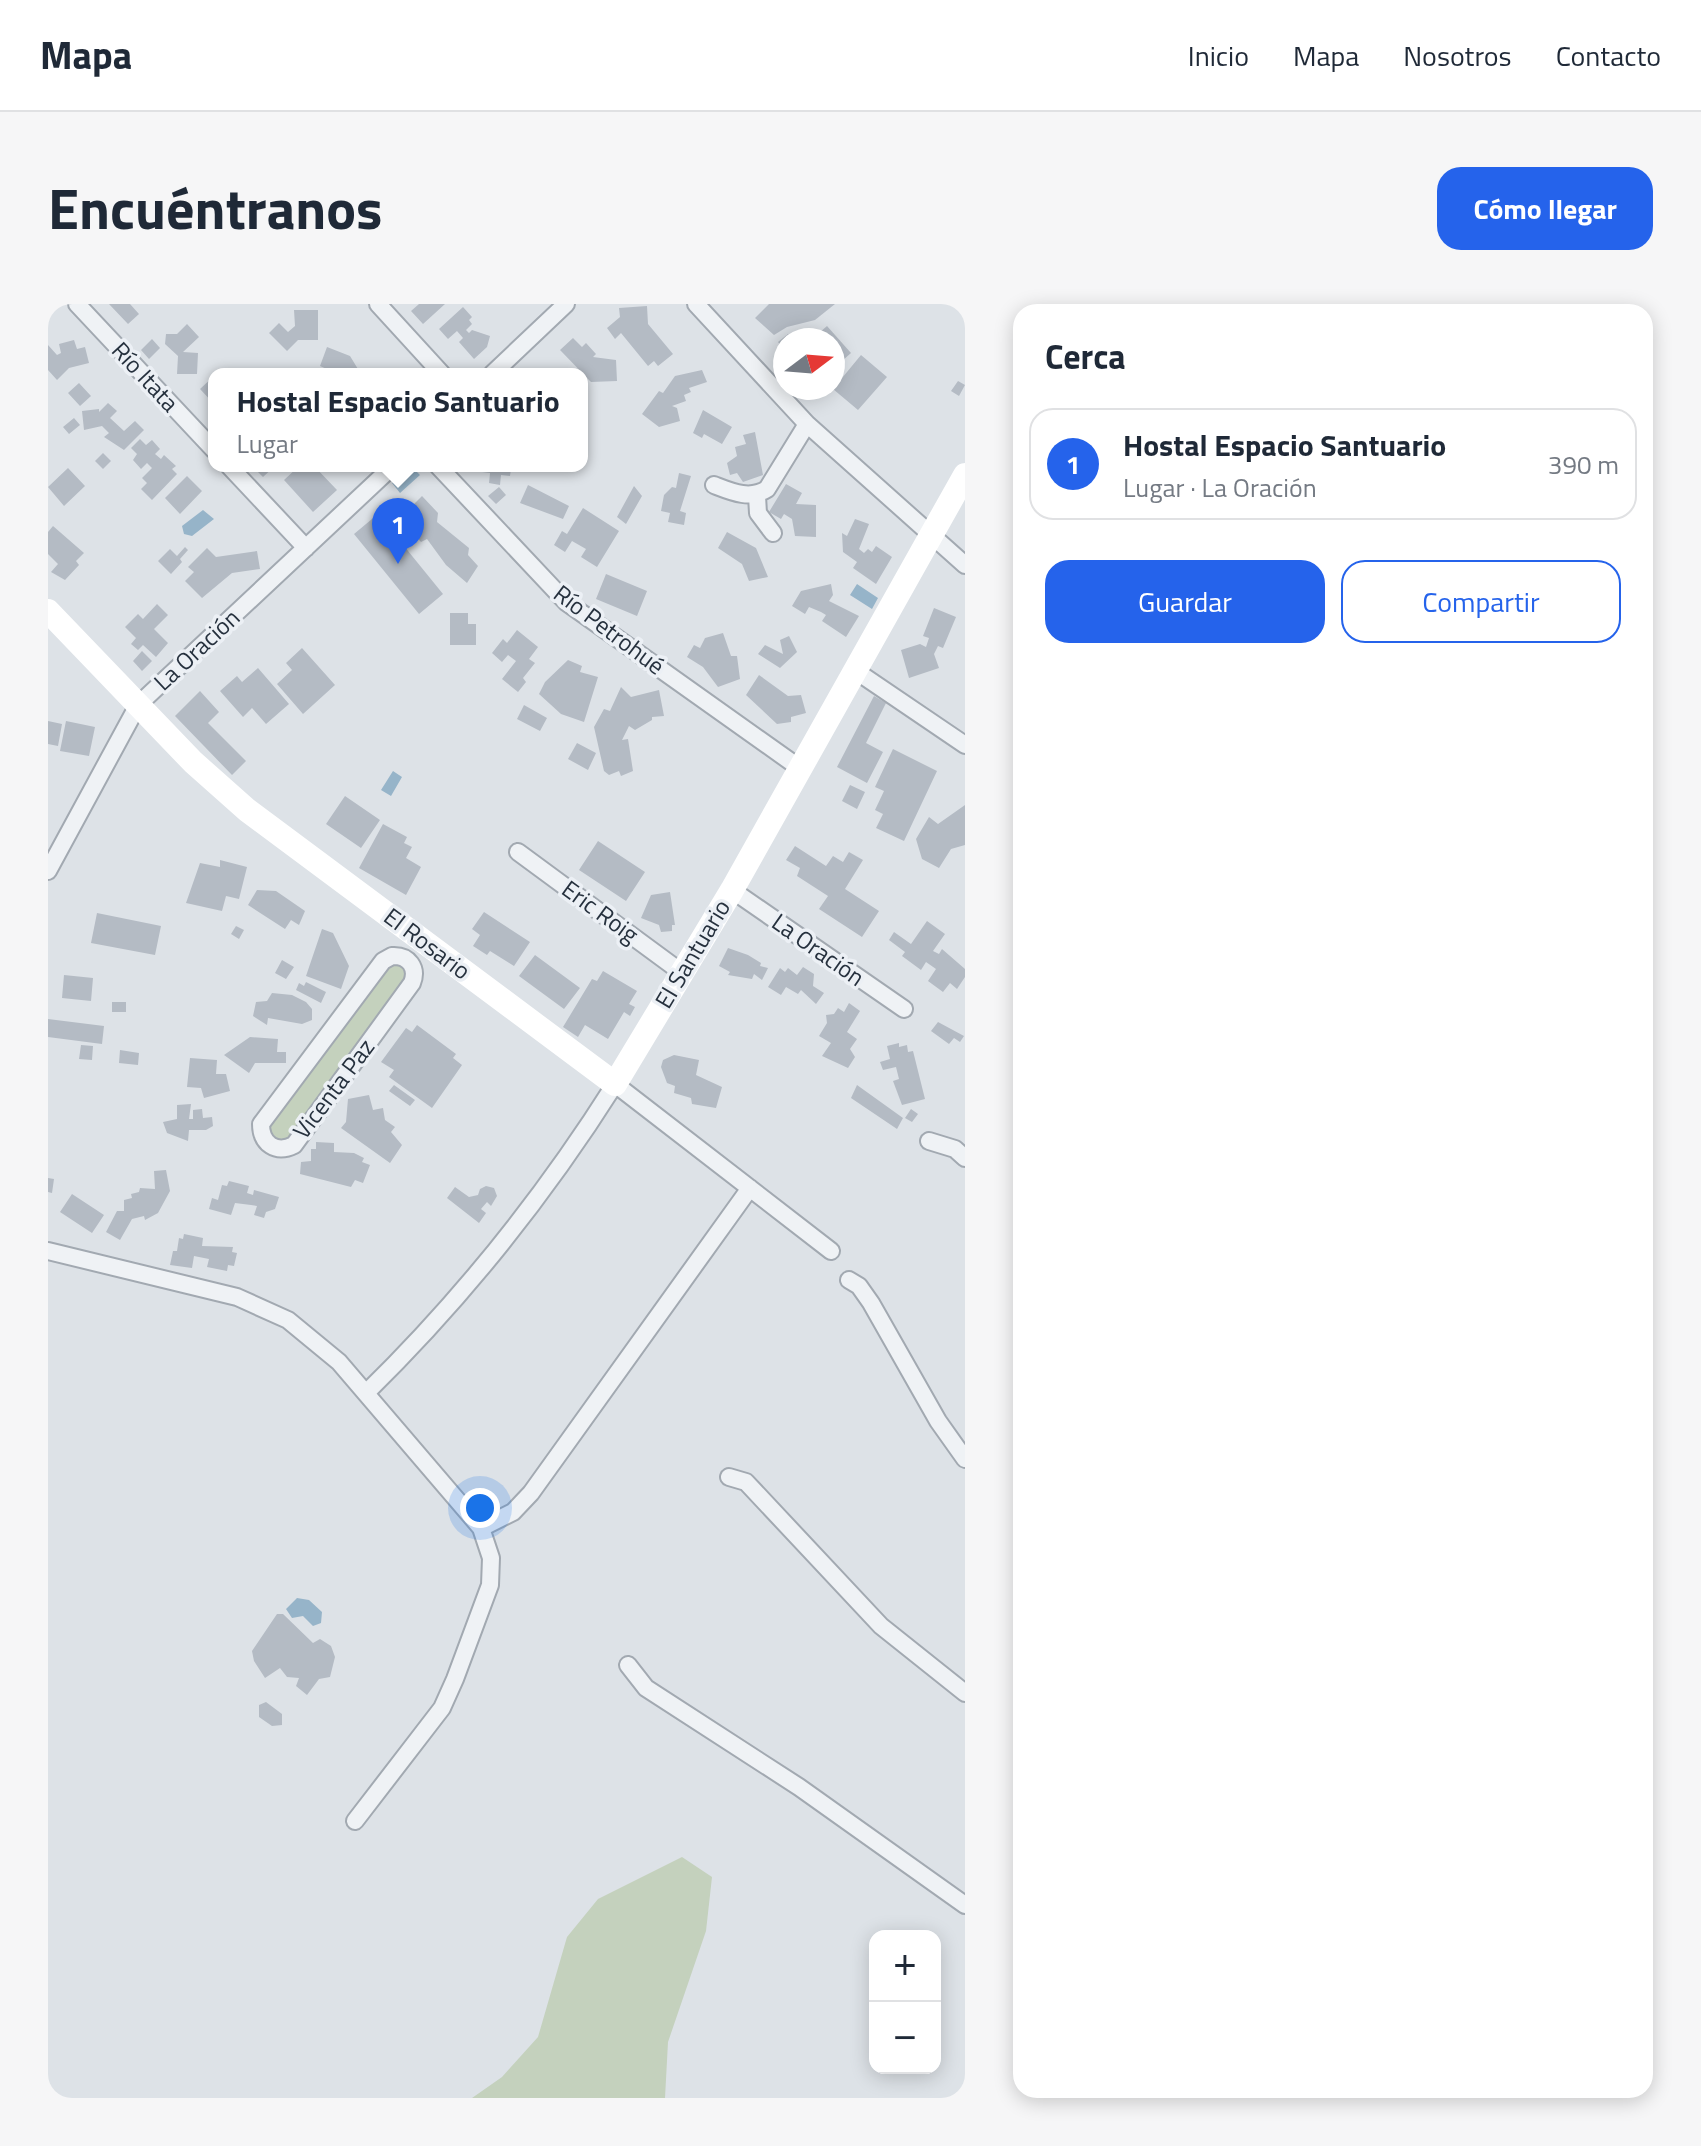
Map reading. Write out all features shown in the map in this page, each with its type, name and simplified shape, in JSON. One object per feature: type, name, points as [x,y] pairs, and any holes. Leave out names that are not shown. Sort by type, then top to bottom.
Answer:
[{"type":"street","name":"Río Itata","points":[[77,304],[208,444]]},
{"type":"street","points":[[378,304],[437,368]]},
{"type":"street","points":[[498,368],[566,304]]},
{"type":"street","points":[[696,304],[807,424],[932,532],[965,565]]},
{"type":"street","points":[[714,485],[737,494],[757,496],[767,489],[807,424]]},
{"type":"street","points":[[235,472],[306,548]]},
{"type":"street","name":"La Oración","points":[[48,871],[138,705],[387,472]]},
{"type":"street","name":"Río Petrohué","points":[[444,472],[566,602],[801,769]]},
{"type":"street","name":"El Santuario","points":[[366,1393],[440,1317],[510,1236],[615,1084],[732,890],[965,475]]},
{"type":"street","points":[[757,496],[758,513],[763,525],[773,533]]},
{"type":"street","name":"El Rosario","points":[[48,611],[138,705],[247,810],[414,950],[615,1084],[831,1251]]},
{"type":"street","points":[[856,671],[965,745]]},
{"type":"street","name":"Eric Roig","points":[[518,852],[681,972]]},
{"type":"street","name":"La Oración","points":[[732,890],[904,1009]]},
{"type":"street","name":"Vicenta Paz","points":[[414,950],[412,983],[294,1145],[282,1149],[270,1146],[262,1137],[261,1124],[383,961],[414,950]]},
{"type":"street","points":[[929,1141],[955,1149],[965,1158]]},
{"type":"street","points":[[481,1528],[504,1518],[531,1493],[750,1188]]},
{"type":"street","points":[[48,1251],[237,1297],[271,1311],[323,1347],[481,1528],[491,1558],[490,1585],[455,1679],[442,1708],[355,1821]]},
{"type":"street","points":[[849,1280],[859,1286],[871,1303],[931,1409],[965,1459]]},
{"type":"street","points":[[729,1477],[746,1482],[881,1626],[965,1693]]},
{"type":"street","points":[[628,1665],[646,1688],[790,1781],[965,1905]]},
{"type":"green space","points":[[394,962],[406,969],[408,978],[291,1140],[273,1141],[269,1130],[271,1123],[383,968]]},
{"type":"green space","points":[[682,1857],[712,1877],[706,1931],[668,2042],[665,2098],[472,2098],[502,2077],[538,2037],[567,1937],[598,1899]]},
{"type":"water","points":[[404,472],[420,475],[400,493],[392,483]]},
{"type":"water","points":[[203,510],[214,519],[192,536],[184,534],[182,526]]},
{"type":"water","points":[[857,584],[878,598],[872,609],[850,595]]},
{"type":"water","points":[[393,771],[402,777],[391,796],[381,790]]},
{"type":"water","points":[[297,1598],[309,1600],[322,1612],[321,1623],[313,1626],[303,1616],[292,1618],[286,1609]]},
{"type":"building","points":[[109,304],[130,304],[139,314],[128,324]]},
{"type":"building","points":[[419,304],[445,304],[423,324],[411,311]]},
{"type":"building","points":[[769,304],[835,304],[815,320],[773,328],[773,334],[755,318]]},
{"type":"building","points":[[647,306],[648,324],[673,354],[658,366],[654,361],[648,366],[621,333],[615,339],[607,328],[620,317],[619,308]]},
{"type":"building","points":[[463,307],[472,317],[469,320],[472,324],[466,330],[490,336],[487,347],[474,359],[459,342],[463,338],[457,331],[448,339],[439,329]]},
{"type":"building","points":[[294,310],[318,310],[318,340],[298,340],[287,351],[269,333],[279,323],[288,332],[295,326]]},
{"type":"building","points":[[187,324],[199,337],[183,352],[198,353],[197,374],[177,374],[178,356],[165,344],[166,334],[177,334]]},
{"type":"building","points":[[573,338],[582,347],[586,343],[596,354],[593,357],[616,360],[617,381],[591,382],[588,368],[577,368],[560,350]]},
{"type":"building","points":[[152,339],[160,348],[149,359],[141,350]]},
{"type":"building","points":[[74,340],[77,349],[85,347],[89,363],[69,368],[57,380],[48,370],[48,345],[57,355],[61,353],[59,344]]},
{"type":"building","points":[[327,347],[350,356],[357,368],[324,368],[320,366]]},
{"type":"building","points":[[861,355],[887,377],[858,410],[845,399],[845,374]]},
{"type":"building","points":[[702,370],[707,382],[689,388],[691,392],[684,395],[686,401],[672,406],[677,408],[680,421],[659,427],[642,414],[675,376]]},
{"type":"building","points":[[958,381],[965,385],[959,396],[951,391]]},
{"type":"building","points":[[208,382],[208,398],[200,389]]},
{"type":"building","points":[[79,383],[91,396],[80,406],[68,393]]},
{"type":"building","points":[[108,403],[117,411],[110,418],[124,431],[135,421],[144,430],[124,450],[104,437],[109,433],[102,426],[84,430],[82,411],[99,409],[99,412]]},
{"type":"building","points":[[703,410],[732,427],[722,444],[704,434],[702,438],[693,433]]},
{"type":"building","points":[[74,418],[80,425],[69,434],[63,427]]},
{"type":"building","points":[[755,432],[763,475],[743,482],[737,473],[730,475],[727,463],[737,456],[735,447],[746,444],[743,435]]},
{"type":"building","points":[[140,439],[146,445],[152,440],[160,449],[155,454],[161,459],[164,455],[176,466],[172,469],[177,474],[152,500],[141,489],[147,483],[142,478],[152,468],[147,463],[141,469],[133,460],[137,454],[131,448]]},
{"type":"building","points":[[103,453],[111,461],[103,469],[95,461]]},
{"type":"building","points":[[68,468],[85,486],[64,506],[48,487]]},
{"type":"building","points":[[293,472],[320,472],[337,490],[313,512],[284,480]]},
{"type":"building","points":[[482,472],[511,472],[510,476],[501,475],[500,485],[489,483],[490,473]]},
{"type":"building","points":[[679,473],[691,476],[680,511],[686,513],[684,525],[668,522],[670,513],[661,511],[664,495],[672,487],[676,488]]},
{"type":"building","points":[[187,476],[202,491],[180,514],[165,498]]},
{"type":"building","points":[[786,484],[802,493],[796,504],[816,505],[816,537],[795,536],[792,519],[784,514],[781,519],[769,512]]},
{"type":"building","points":[[528,485],[569,506],[563,519],[520,503]]},
{"type":"building","points":[[634,486],[642,496],[626,524],[617,517]]},
{"type":"building","points":[[499,487],[506,495],[496,504],[488,496]]},
{"type":"building","points":[[422,496],[438,513],[437,522],[469,548],[468,555],[478,566],[467,583],[446,565],[427,539],[421,542],[400,518]]},
{"type":"building","points":[[583,508],[619,531],[597,567],[581,557],[586,549],[572,541],[565,552],[554,545],[562,531],[567,534]]},
{"type":"building","points":[[378,514],[443,594],[419,614],[354,534]]},
{"type":"building","points":[[855,519],[869,524],[859,549],[864,553],[868,549],[872,552],[876,546],[892,557],[876,584],[853,568],[857,562],[843,552],[842,533],[847,536]]},
{"type":"building","points":[[53,526],[84,553],[76,561],[79,565],[65,580],[51,572],[58,564],[48,554],[48,532]]},
{"type":"building","points":[[727,532],[756,548],[768,577],[749,581],[742,564],[718,548]]},
{"type":"building","points":[[185,547],[188,550],[180,559],[182,562],[171,574],[158,561],[170,549],[177,556]]},
{"type":"building","points":[[207,548],[216,557],[257,551],[260,569],[232,573],[202,598],[185,581],[194,572],[188,567]]},
{"type":"building","points":[[606,574],[647,591],[637,616],[596,599]]},
{"type":"building","points":[[831,584],[833,595],[829,601],[859,616],[846,637],[822,621],[826,615],[821,612],[809,607],[805,614],[792,606],[801,591]]},
{"type":"building","points":[[157,604],[168,615],[154,629],[168,643],[156,657],[143,645],[138,650],[131,644],[136,638],[125,627],[138,614],[143,619]]},
{"type":"building","points":[[934,608],[956,617],[943,648],[938,646],[934,654],[939,668],[909,678],[901,650],[920,644],[926,647],[929,638],[923,636]]},
{"type":"building","points":[[450,613],[468,613],[468,624],[476,624],[476,645],[450,645]]},
{"type":"building","points":[[517,630],[538,647],[529,659],[535,663],[523,678],[526,682],[518,692],[502,679],[516,661],[508,655],[502,662],[492,653],[503,639],[507,643]]},
{"type":"building","points":[[723,633],[731,656],[737,656],[740,679],[718,687],[703,667],[687,657],[694,645],[700,648],[705,638]]},
{"type":"building","points":[[789,636],[797,652],[780,668],[758,654],[765,645],[783,654],[780,640]]},
{"type":"building","points":[[302,648],[335,685],[303,714],[277,684],[292,670],[286,663]]},
{"type":"building","points":[[142,651],[152,661],[142,671],[133,661]]},
{"type":"building","points":[[568,660],[582,666],[580,672],[598,677],[584,722],[561,714],[539,694],[545,682]]},
{"type":"building","points":[[258,668],[289,704],[266,724],[252,708],[243,717],[220,691],[237,676],[242,682]]},
{"type":"building","points":[[759,675],[788,696],[801,695],[806,713],[791,717],[791,722],[777,724],[746,695]]},
{"type":"building","points":[[621,687],[631,697],[659,690],[664,716],[652,717],[635,730],[629,726],[622,740],[628,739],[633,771],[621,776],[619,771],[609,775],[604,771],[594,727],[604,709],[610,711]]},
{"type":"building","points":[[200,691],[219,712],[208,723],[246,761],[232,775],[175,716]]},
{"type":"building","points":[[874,696],[886,703],[866,743],[883,752],[867,783],[837,767]]},
{"type":"building","points":[[524,705],[547,718],[540,731],[517,719]]},
{"type":"building","points":[[48,721],[62,724],[58,746],[48,744]]},
{"type":"building","points":[[66,721],[95,727],[89,756],[60,751]]},
{"type":"building","points":[[577,743],[596,753],[588,770],[568,759]]},
{"type":"building","points":[[893,749],[937,771],[904,841],[876,828],[883,814],[875,810],[884,791],[875,787]]},
{"type":"building","points":[[850,785],[865,792],[857,809],[842,801]]},
{"type":"building","points":[[345,796],[380,820],[361,848],[326,824]]},
{"type":"building","points":[[965,805],[965,845],[951,849],[939,868],[922,859],[916,839],[929,817],[938,824]]},
{"type":"building","points":[[383,824],[407,837],[404,843],[412,847],[406,858],[421,867],[406,895],[359,868]]},
{"type":"building","points":[[598,841],[645,872],[626,901],[579,870]]},
{"type":"building","points":[[795,846],[826,866],[833,856],[843,862],[849,852],[863,860],[845,889],[879,911],[862,937],[819,909],[828,896],[797,876],[800,868],[786,860]]},
{"type":"building","points":[[220,860],[247,867],[239,899],[226,896],[222,911],[186,903],[200,863],[220,867]]},
{"type":"building","points":[[257,890],[276,891],[305,911],[299,925],[291,920],[285,929],[248,905]]},
{"type":"building","points":[[670,892],[675,925],[672,925],[672,931],[661,932],[659,925],[641,918],[651,895]]},
{"type":"building","points":[[484,912],[530,942],[514,966],[490,951],[487,955],[473,946],[480,935],[472,929]]},
{"type":"building","points":[[97,913],[161,926],[155,955],[91,943]]},
{"type":"building","points":[[927,921],[945,934],[933,951],[939,954],[942,949],[965,969],[965,977],[957,989],[950,983],[943,992],[928,981],[936,969],[926,962],[921,970],[902,956],[905,952],[889,940],[894,932],[911,944]]},
{"type":"building","points":[[236,926],[244,930],[239,939],[231,934]]},
{"type":"building","points":[[322,929],[333,933],[349,966],[341,989],[306,976]]},
{"type":"building","points":[[728,948],[748,955],[761,963],[760,966],[768,968],[762,980],[754,974],[752,979],[728,975],[730,972],[719,966]]},
{"type":"building","points":[[535,955],[580,988],[564,1009],[519,976]]},
{"type":"building","points":[[282,960],[294,967],[286,979],[275,973]]},
{"type":"building","points":[[803,967],[814,974],[813,986],[824,993],[816,1004],[801,990],[798,994],[786,987],[781,995],[768,987],[780,968],[785,972],[788,968],[797,975]]},
{"type":"building","points":[[603,971],[637,991],[629,1004],[635,1007],[630,1016],[624,1012],[608,1039],[585,1025],[578,1037],[563,1027],[592,979],[597,981]]},
{"type":"building","points":[[64,975],[93,978],[91,1001],[62,998]]},
{"type":"building","points":[[306,982],[326,992],[321,1003],[296,990],[299,983],[304,986]]},
{"type":"building","points":[[272,993],[292,995],[306,1002],[312,1009],[312,1020],[302,1024],[268,1018],[267,1025],[253,1016],[256,1002],[267,1001]]},
{"type":"building","points":[[112,1002],[126,1002],[126,1012],[112,1012]]},
{"type":"building","points":[[849,1003],[860,1011],[847,1032],[857,1039],[850,1049],[855,1057],[848,1068],[822,1056],[831,1043],[819,1036],[827,1023],[826,1015],[834,1014],[838,1008],[844,1012]]},
{"type":"building","points":[[48,1019],[104,1026],[102,1044],[48,1037]]},
{"type":"building","points":[[938,1022],[964,1036],[960,1042],[954,1038],[949,1044],[931,1031]]},
{"type":"building","points":[[417,1025],[456,1054],[453,1058],[462,1065],[432,1108],[389,1077],[394,1070],[381,1062],[406,1028],[412,1032]]},
{"type":"building","points":[[250,1037],[278,1039],[277,1052],[286,1052],[286,1063],[255,1063],[249,1073],[224,1055]]},
{"type":"building","points":[[899,1043],[899,1047],[907,1045],[908,1052],[913,1051],[925,1099],[902,1105],[893,1081],[899,1079],[896,1067],[883,1070],[880,1062],[890,1059],[887,1046]]},
{"type":"building","points":[[81,1045],[93,1046],[92,1060],[79,1059]]},
{"type":"building","points":[[120,1050],[139,1053],[138,1065],[119,1063]]},
{"type":"building","points":[[674,1055],[699,1060],[696,1075],[722,1087],[716,1108],[692,1104],[691,1098],[674,1093],[675,1086],[667,1083],[661,1067],[663,1060]]},
{"type":"building","points":[[190,1058],[217,1060],[216,1074],[226,1074],[230,1091],[204,1098],[201,1088],[187,1087]]},
{"type":"building","points":[[394,1085],[415,1100],[410,1106],[389,1091]]},
{"type":"building","points":[[857,1085],[903,1118],[897,1129],[851,1098]]},
{"type":"building","points":[[369,1095],[373,1110],[383,1108],[385,1120],[395,1127],[391,1132],[402,1145],[390,1163],[341,1128],[346,1122],[348,1099]]},
{"type":"building","points":[[191,1104],[189,1119],[193,1119],[193,1110],[202,1109],[203,1118],[212,1117],[213,1126],[206,1130],[189,1130],[188,1141],[167,1133],[163,1122],[177,1119],[177,1105]]},
{"type":"building","points":[[911,1109],[918,1114],[912,1122],[905,1118]]},
{"type":"building","points":[[316,1142],[334,1143],[334,1152],[354,1153],[364,1158],[362,1162],[370,1165],[363,1183],[355,1180],[351,1187],[300,1174],[301,1162],[311,1161],[311,1149],[316,1149]]},
{"type":"building","points":[[166,1170],[170,1191],[158,1213],[145,1220],[144,1216],[132,1219],[120,1240],[106,1232],[117,1211],[124,1211],[124,1200],[132,1198],[131,1194],[139,1192],[140,1188],[155,1189],[154,1171]]},
{"type":"building","points":[[48,1178],[54,1179],[52,1193],[48,1192]]},
{"type":"building","points":[[229,1181],[249,1186],[247,1193],[253,1195],[254,1190],[279,1197],[275,1209],[266,1212],[264,1218],[254,1215],[257,1206],[251,1205],[235,1203],[231,1215],[209,1209],[212,1198],[218,1200],[222,1185],[227,1186]]},
{"type":"building","points":[[486,1186],[494,1188],[497,1196],[491,1206],[487,1202],[481,1209],[486,1213],[479,1223],[447,1198],[455,1187],[469,1197],[478,1195],[480,1189]]},
{"type":"building","points":[[72,1194],[104,1215],[92,1233],[60,1212]]},
{"type":"building","points":[[184,1234],[203,1238],[202,1246],[233,1247],[232,1252],[237,1253],[234,1266],[228,1265],[227,1271],[207,1267],[209,1259],[194,1256],[192,1268],[170,1265],[173,1251],[177,1251],[179,1238],[183,1239]]},
{"type":"building","points":[[277,1614],[283,1614],[313,1643],[320,1639],[331,1646],[335,1657],[330,1677],[319,1679],[307,1695],[296,1686],[299,1678],[287,1677],[280,1668],[265,1678],[254,1661],[252,1651]]},
{"type":"building","points":[[266,1702],[282,1714],[282,1725],[272,1726],[259,1717],[259,1705]]},
{"type":"place","name":"Hostal Espacio Santuario","points":[[398,564]]}]
